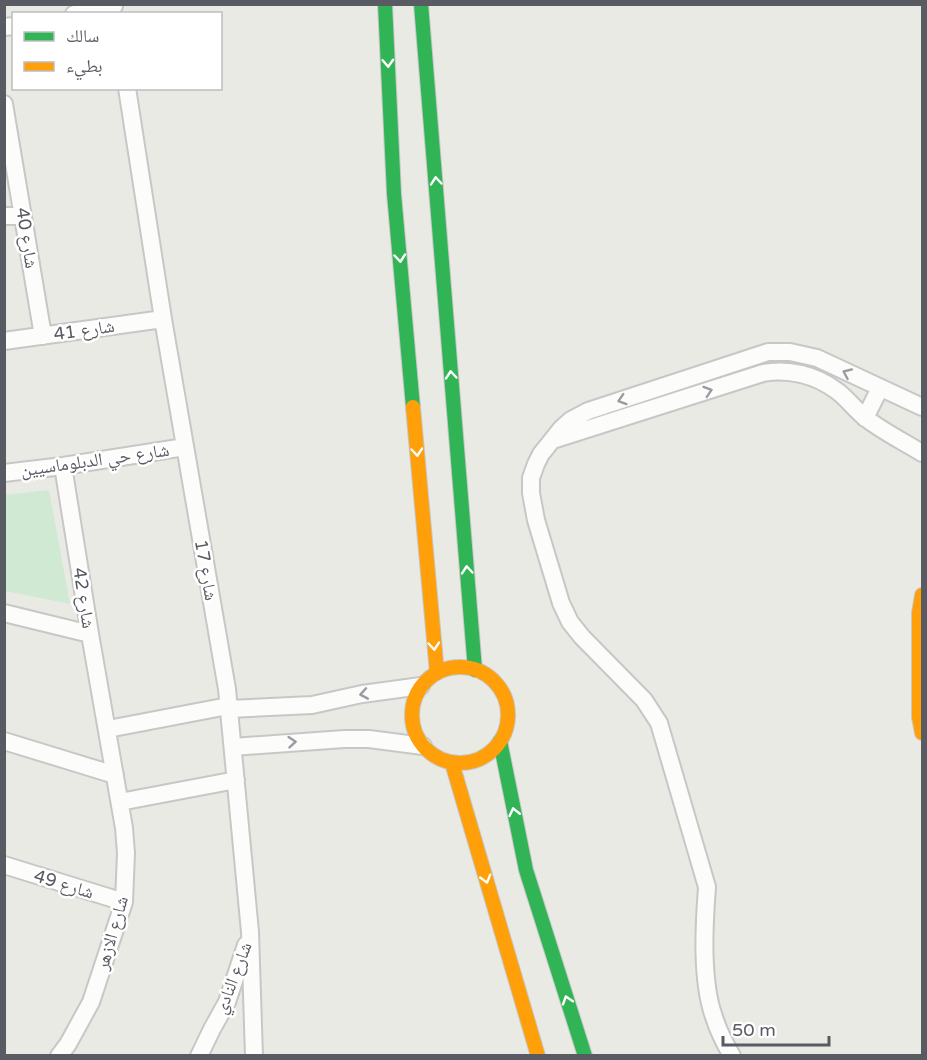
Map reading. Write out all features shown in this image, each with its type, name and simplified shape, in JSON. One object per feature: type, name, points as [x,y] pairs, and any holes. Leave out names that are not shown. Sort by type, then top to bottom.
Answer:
[{"type":"main road","points":[[385,4],[394,194],[436,673]]},
{"type":"main road","points":[[421,4],[475,670]]},
{"type":"main road","points":[[922,595],[919,613],[919,717],[922,733]]},
{"type":"main road","points":[[455,667],[475,670],[491,680],[503,695],[507,724],[500,741],[490,752],[466,763],[452,763],[436,757],[423,746],[413,727],[413,706],[422,686],[436,673],[455,667]]},
{"type":"main road","points":[[500,741],[526,870],[585,1056]]},
{"type":"main road","points":[[452,763],[538,1056]]},
{"type":"street","points":[[87,12],[114,8]]},
{"type":"street","name":"شارع 17","points":[[127,90],[163,319],[227,689],[250,932],[254,1056]]},
{"type":"street","name":"شارع 40","points":[[4,104],[43,336]]},
{"type":"street","points":[[4,216],[23,216]]},
{"type":"street","name":"شارع 41","points":[[4,341],[163,319]]},
{"type":"street","points":[[732,1056],[713,1017],[708,989],[704,945],[707,887],[659,723],[644,700],[582,638],[570,622],[561,603],[536,520],[531,478],[541,454],[571,420],[588,411],[768,352],[790,352],[817,358],[922,407]]},
{"type":"street","points":[[553,441],[763,373],[776,371],[818,379],[837,391],[865,418],[922,453]]},
{"type":"street","points":[[865,418],[880,388]]},
{"type":"street","points":[[654,389],[660,406]]},
{"type":"street","name":"شارع حي الدبلوماسيين","points":[[4,473],[185,447]]},
{"type":"street","name":"شارع 42","points":[[63,466],[108,729]]},
{"type":"street","points":[[4,614],[90,634]]},
{"type":"street","points":[[108,729],[228,708],[312,705],[362,694],[422,686]]},
{"type":"street","name":"شارع الازهر","points":[[58,1056],[69,1044],[91,1002],[124,902],[126,853],[124,828],[108,729]]},
{"type":"street","points":[[233,747],[318,739],[369,739],[423,746]]},
{"type":"street","points":[[4,741],[115,776]]},
{"type":"street","points":[[120,802],[236,780]]},
{"type":"street","name":"شارع 49","points":[[4,865],[124,902]]},
{"type":"street","name":"شارع النادي","points":[[199,1056],[227,1002],[250,932]]},
{"type":"green space","points":[[49,490],[70,604],[5,591],[5,495]]},
{"type":"traffic: fast","points":[[385,4],[394,194],[413,407]]},
{"type":"traffic: fast","points":[[421,4],[475,670]]},
{"type":"traffic: fast","points":[[500,741],[526,870],[585,1056]]},
{"type":"traffic: slow","points":[[413,407],[437,673]]},
{"type":"traffic: slow","points":[[922,595],[919,613],[919,717],[922,733]]},
{"type":"traffic: slow","points":[[460,667],[478,671],[494,681],[504,697],[508,715],[504,733],[494,749],[478,759],[460,763],[442,759],[426,749],[416,733],[412,715],[416,697],[426,681],[442,671],[460,667]]},
{"type":"traffic: slow","points":[[452,763],[538,1056]]}]
